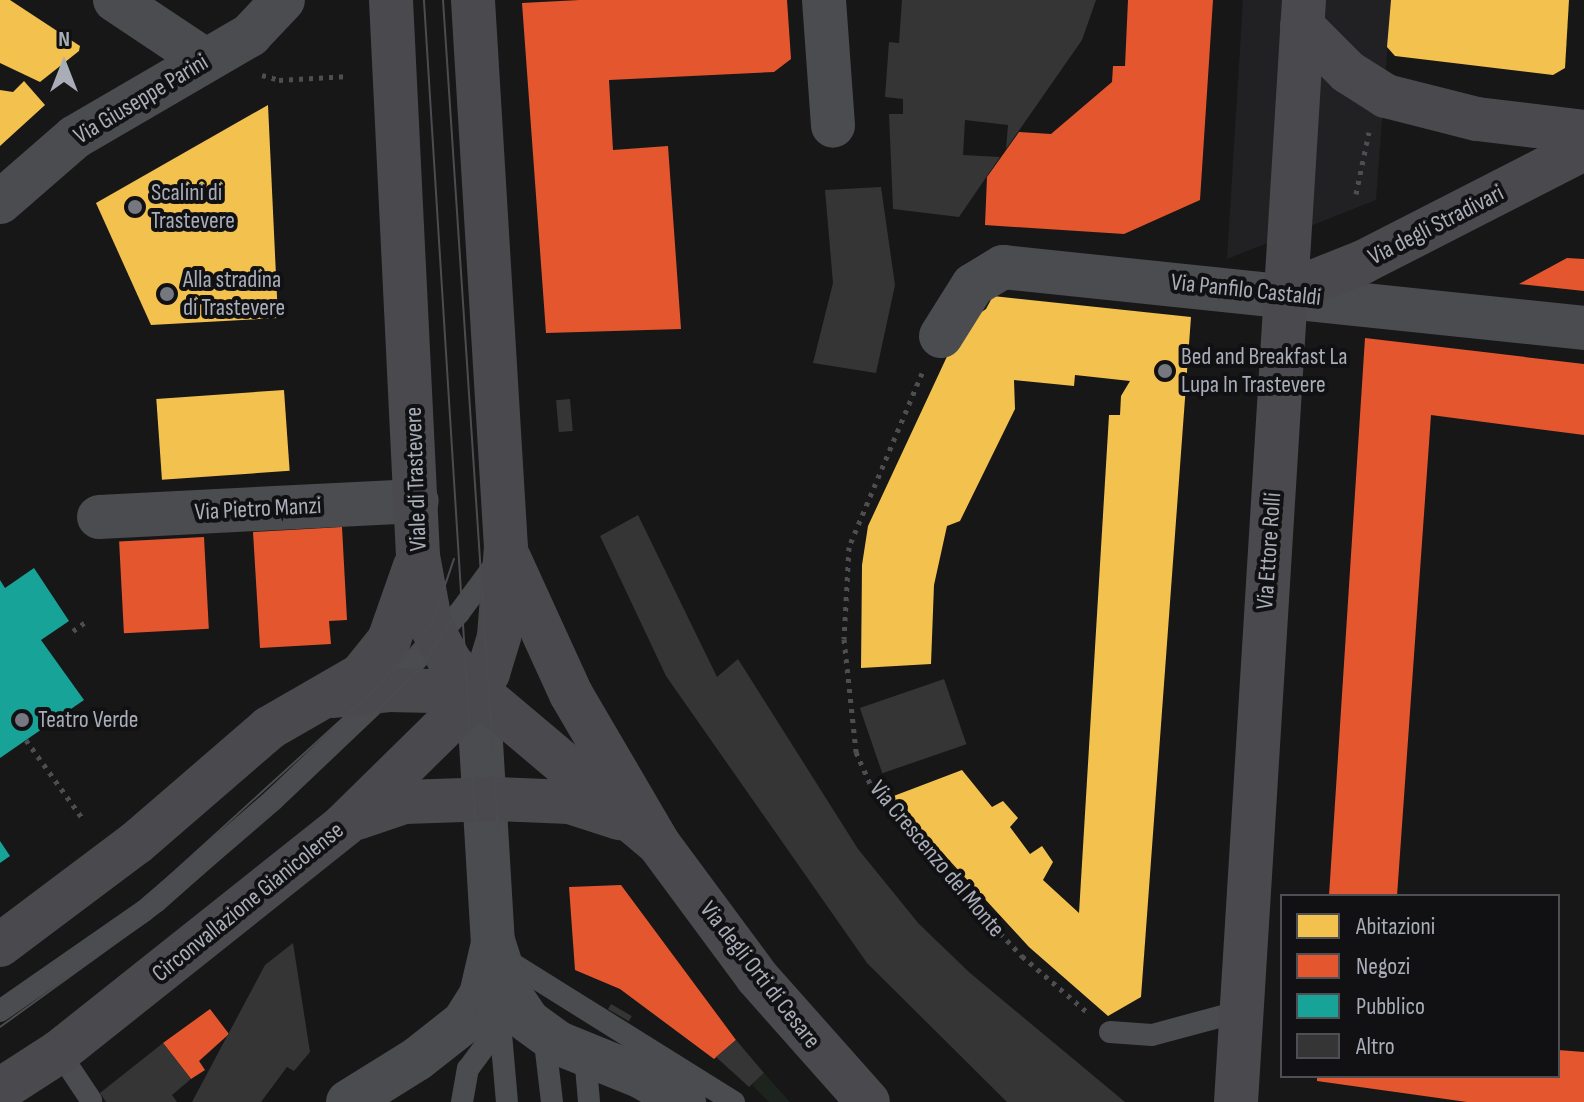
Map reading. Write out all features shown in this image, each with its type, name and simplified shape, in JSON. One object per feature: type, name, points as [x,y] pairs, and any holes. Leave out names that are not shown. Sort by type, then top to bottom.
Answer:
[{"type":"main road","name":"Viale di Trastevere","points":[[391,0],[418,556],[478,692]]},
{"type":"main road","points":[[473,0],[506,548]]},
{"type":"main road","points":[[1303,13],[1348,72],[1386,96],[1477,119],[1584,132]]},
{"type":"main road","name":"Via Ettore Rolli","points":[[1236,1102],[1303,13]]},
{"type":"main road","name":"Via degli Stradivari","points":[[1285,293],[1363,262],[1584,149]]},
{"type":"main road","name":"Circonvallazione Gianicolense","points":[[0,1090],[59,1052],[344,825],[478,692],[499,636],[506,548]]},
{"type":"main road","name":"Via degli Orti di Cesare","points":[[506,548],[571,694],[658,843],[757,977],[868,1102]]},
{"type":"main road","points":[[0,945],[136,843],[269,728],[353,682],[380,654],[401,613],[418,556]]},
{"type":"main road","points":[[329,696],[389,690],[478,692]]},
{"type":"main road","name":"Via degli Orti di Cesare","points":[[478,692],[658,843]]},
{"type":"main road","name":"Via degli Orti di Cesare","points":[[344,825],[404,802],[485,799],[581,804],[613,815],[658,843]]},
{"type":"street","points":[[115,0],[205,60]]},
{"type":"street","name":"Via Giuseppe Parini","points":[[0,202],[75,137],[250,35],[283,0]]},
{"type":"street","points":[[824,0],[833,126]]},
{"type":"street","name":"Via Panfilo Castaldi","points":[[941,336],[973,285],[1003,267],[1285,293],[1584,328]]},
{"type":"street","name":"Via Pietro Manzi","points":[[99,517],[417,501]]},
{"type":"street","points":[[478,692],[494,943],[519,1027]]},
{"type":"street","points":[[348,1102],[455,1031],[481,995],[494,943]]},
{"type":"street","points":[[455,1031],[519,1027],[615,1076],[684,1102]]},
{"type":"lane","points":[[0,1011],[144,911],[389,690],[450,623],[506,548]]},
{"type":"lane","points":[[494,943],[522,975],[734,1102]]},
{"type":"lane","points":[[1110,1032],[1152,1035],[1241,1011]]},
{"type":"lane","points":[[462,1102],[468,1069],[519,1027]]},
{"type":"lane","points":[[507,1102],[519,1027]]},
{"type":"lane","points":[[519,1027],[552,1102]]},
{"type":"lane","points":[[59,1052],[91,1100]]},
{"type":"lane","points":[[589,1102],[615,1076]]},
{"type":"path","points":[[279,80],[349,76]]},
{"type":"path","points":[[1356,194],[1369,126]]},
{"type":"path","name":"Via Crescenzo del Monte","points":[[941,336],[898,420],[849,547],[844,639],[856,752],[872,788],[945,875],[1022,956],[1110,1032]]},
{"type":"path","points":[[73,631],[84,623]]},
{"type":"path","points":[[26,740],[83,819]]},
{"type":"shaded area","points":[[1243,0],[1391,0],[1376,200],[1227,259]]},
{"type":"shaded area","points":[[764,1073],[790,1102],[769,1102],[752,1085]]},
{"type":"building: Abitazioni","points":[[0,0],[10,0],[80,46],[79,51],[40,82],[0,63]]},
{"type":"building: Abitazioni","points":[[1391,0],[1569,0],[1565,68],[1553,75],[1395,56],[1387,47]]},
{"type":"building: Abitazioni","points":[[24,81],[45,105],[0,146],[0,90],[13,92]]},
{"type":"building: Abitazioni","points":[[268,105],[278,318],[151,325],[96,203]]},
{"type":"building: Abitazioni","points":[[993,296],[1191,317],[1141,997],[1108,1016],[1029,947],[891,797],[962,770],[992,807],[1003,801],[1018,818],[1010,827],[1030,854],[1042,846],[1053,862],[1043,880],[1079,913],[1109,415],[1120,415],[1121,396],[1130,381],[1075,375],[1074,386],[1014,380],[1015,409],[960,521],[947,526],[934,585],[931,664],[861,668],[862,565],[868,526],[950,350],[965,323],[986,309]]},
{"type":"building: Abitazioni","points":[[284,390],[290,471],[162,480],[156,399]]},
{"type":"building: Negozi","points":[[787,0],[791,59],[774,72],[609,80],[613,150],[668,146],[681,329],[546,333],[522,3]]},
{"type":"building: Negozi","points":[[1128,0],[1213,0],[1200,200],[1124,234],[985,225],[987,177],[1019,132],[1051,134],[1112,82],[1113,66],[1125,66]]},
{"type":"building: Negozi","points":[[1567,258],[1584,259],[1584,291],[1519,284]]},
{"type":"building: Negozi","points":[[1365,338],[1584,364],[1584,435],[1431,415],[1397,894],[1329,894]]},
{"type":"building: Negozi","points":[[342,527],[347,620],[329,621],[331,644],[260,648],[253,532]]},
{"type":"building: Negozi","points":[[204,537],[209,629],[124,633],[119,541]]},
{"type":"building: Negozi","points":[[621,885],[736,1040],[714,1059],[620,989],[575,970],[569,887]]},
{"type":"building: Negozi","points":[[210,1009],[229,1034],[199,1061],[205,1070],[191,1079],[163,1043]]},
{"type":"building: Negozi","points":[[1560,1050],[1584,1052],[1584,1102],[1467,1102],[1317,1081],[1317,1078],[1560,1078]]},
{"type":"building: Pubblico","points":[[34,568],[69,621],[41,640],[84,700],[0,758],[0,580],[5,588]]},
{"type":"building: Pubblico","points":[[0,841],[10,856],[0,863]]},
{"type":"building: Altro","points":[[902,0],[1096,0],[1082,40],[1006,149],[1008,125],[965,120],[963,155],[1000,157],[959,217],[893,209],[889,114],[903,114],[903,99],[885,97],[889,42],[899,43]]},
{"type":"building: Altro","points":[[881,187],[895,285],[876,373],[813,363],[833,283],[825,190]]},
{"type":"building: Altro","points":[[570,399],[573,431],[559,432],[556,400]]},
{"type":"building: Altro","points":[[638,515],[717,677],[738,659],[858,849],[919,924],[970,973],[1125,1102],[1007,1102],[867,963],[666,676],[600,536]]},
{"type":"building: Altro","points":[[944,679],[966,744],[882,773],[860,708]]},
{"type":"building: Altro","points":[[293,943],[310,1052],[294,1071],[287,1067],[261,1102],[192,1102],[265,965]]},
{"type":"building: Altro","points":[[611,1004],[632,1016],[629,1021],[608,1009]]},
{"type":"building: Altro","points":[[736,1040],[764,1073],[749,1087],[716,1057]]},
{"type":"building: Altro","points":[[163,1043],[191,1079],[172,1095],[177,1102],[106,1102],[100,1093]]},
{"type":"tram line","points":[[369,1102],[457,1040],[475,1014],[485,976],[424,0]]},
{"type":"tram line","points":[[443,0],[504,924],[521,963],[549,991],[734,1102]]},
{"type":"tram line","points":[[0,1003],[142,901],[374,690],[431,626],[454,559]]},
{"type":"tram line","points":[[0,1027],[163,909],[278,807],[421,668],[463,603]]},
{"type":"place","name":"Scalini di Trastevere","points":[[135,207]]},
{"type":"place","name":"Alla stradina di Trastevere","points":[[167,294]]},
{"type":"place","name":"Bed and Breakfast La Lupa In Trastevere","points":[[1165,371]]},
{"type":"place","name":"Teatro Verde","points":[[22,720]]}]
